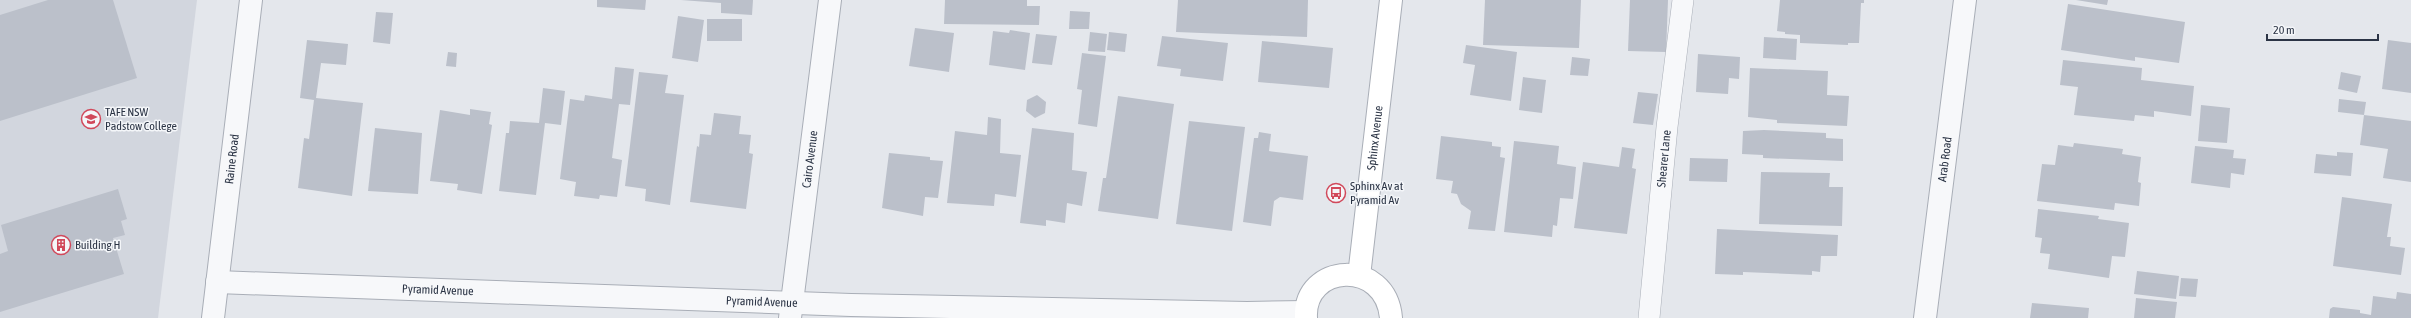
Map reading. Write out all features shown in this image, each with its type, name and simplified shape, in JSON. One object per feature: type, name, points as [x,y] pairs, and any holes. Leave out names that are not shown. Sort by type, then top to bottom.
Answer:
[{"type":"street","name":"Raine Road","points":[[213,318],[251,0]]},
{"type":"street","name":"Cairo Avenue","points":[[791,310],[830,0]]},
{"type":"street","name":"Sphinx Avenue","points":[[1359,276],[1391,0]]},
{"type":"street","name":"Arab Road","points":[[1925,318],[1965,0]]},
{"type":"street","points":[[1306,315],[1309,298],[1318,286],[1330,278],[1344,274],[1359,276],[1372,282],[1383,292],[1390,305],[1391,318]]},
{"type":"street","name":"Pyramid Avenue","points":[[217,282],[791,310],[1247,313],[1306,315]]},
{"type":"lane","name":"Shearer Lane","points":[[1649,318],[1667,127],[1684,0]]},
{"type":"shaded area","name":"TAFE NSW Padstow College","points":[[0,0],[197,0],[158,318],[0,318]]},
{"type":"building","points":[[48,0],[113,0],[137,78],[0,121],[0,15]]},
{"type":"building","points":[[597,0],[646,0],[645,10],[597,7]]},
{"type":"building","points":[[681,0],[753,0],[752,15],[721,13],[721,3]]},
{"type":"building","points":[[945,0],[1027,0],[1027,6],[1040,6],[1039,25],[944,24]]},
{"type":"building","points":[[1178,0],[1308,0],[1307,37],[1176,32]]},
{"type":"building","points":[[1485,0],[1581,0],[1579,48],[1483,45]]},
{"type":"building","points":[[1630,0],[1668,0],[1666,52],[1628,51]]},
{"type":"building","points":[[1780,0],[1864,0],[1864,3],[1861,3],[1859,43],[1848,43],[1848,45],[1800,43],[1800,35],[1785,34],[1785,32],[1777,31]]},
{"type":"building","points":[[2076,0],[2108,0],[2107,5]]},
{"type":"building","points":[[2068,4],[2185,22],[2179,63],[2135,57],[2135,61],[2061,50]]},
{"type":"building","points":[[1070,11],[1090,12],[1089,29],[1069,29]]},
{"type":"building","points":[[376,12],[393,13],[390,44],[373,42]]},
{"type":"building","points":[[678,16],[704,20],[698,62],[672,58]]},
{"type":"building","points":[[707,19],[742,19],[742,41],[707,41]]},
{"type":"building","points":[[915,28],[954,33],[949,72],[909,66]]},
{"type":"building","points":[[1010,30],[1030,33],[1025,70],[989,65],[993,31],[1009,33]]},
{"type":"building","points":[[1090,32],[1107,34],[1105,52],[1088,51]]},
{"type":"building","points":[[1109,32],[1127,34],[1125,52],[1107,50]]},
{"type":"building","points":[[1036,34],[1057,36],[1052,65],[1032,63]]},
{"type":"building","points":[[1162,36],[1228,43],[1223,81],[1180,76],[1181,69],[1157,66]]},
{"type":"building","points":[[1764,37],[1797,39],[1796,60],[1763,58]]},
{"type":"building","points":[[307,40],[348,44],[346,65],[321,63],[316,98],[363,103],[352,196],[298,188],[304,138],[309,139],[314,100],[300,98]]},
{"type":"building","points":[[2388,40],[2411,43],[2411,93],[2382,89]]},
{"type":"building","points":[[1262,41],[1333,48],[1329,88],[1258,82]]},
{"type":"building","points":[[1466,45],[1517,52],[1511,101],[1470,95],[1475,65],[1463,63]]},
{"type":"building","points":[[448,52],[457,53],[456,67],[446,66]]},
{"type":"building","points":[[1082,53],[1106,56],[1097,127],[1078,124],[1082,90],[1077,89]]},
{"type":"building","points":[[1698,54],[1740,57],[1739,79],[1729,78],[1728,94],[1696,92]]},
{"type":"building","points":[[1572,57],[1590,59],[1588,76],[1570,75]]},
{"type":"building","points":[[2063,60],[2142,68],[2141,80],[2194,86],[2191,116],[2154,111],[2154,117],[2135,115],[2134,121],[2074,115],[2078,87],[2060,85]]},
{"type":"building","points":[[615,67],[634,69],[630,105],[619,104],[612,158],[622,160],[617,197],[600,195],[599,199],[574,196],[576,182],[560,179],[570,99],[584,101],[585,95],[612,99]]},
{"type":"building","points":[[1750,68],[1828,71],[1827,95],[1849,96],[1847,126],[1777,123],[1777,120],[1748,117]]},
{"type":"building","points":[[639,72],[668,75],[665,93],[684,95],[670,205],[645,201],[646,189],[625,186]]},
{"type":"building","points":[[2341,72],[2361,76],[2357,93],[2338,89]]},
{"type":"building","points":[[1523,77],[1546,80],[1542,113],[1519,110]]},
{"type":"building","points":[[543,88],[565,91],[561,125],[545,123],[536,195],[499,191],[506,133],[509,133],[510,121],[539,123]]},
{"type":"building","points":[[1638,92],[1658,94],[1653,125],[1633,123]]},
{"type":"building","points":[[1037,95],[1046,102],[1045,113],[1035,118],[1026,111],[1027,100]]},
{"type":"building","points":[[1118,96],[1174,104],[1158,219],[1098,211],[1103,178],[1106,178]]},
{"type":"building","points":[[2339,99],[2366,102],[2364,115],[2338,112]]},
{"type":"building","points":[[2201,105],[2230,108],[2227,143],[2198,141]]},
{"type":"building","points":[[470,109],[491,112],[489,124],[492,125],[482,194],[457,190],[458,184],[430,181],[440,110],[470,115]]},
{"type":"building","points":[[714,113],[741,116],[739,134],[751,135],[749,153],[753,154],[746,209],[690,202],[697,146],[699,147],[700,134],[711,135]]},
{"type":"building","points":[[2364,115],[2411,121],[2411,182],[2383,178],[2388,149],[2360,145]]},
{"type":"building","points":[[988,117],[1001,119],[1000,153],[1021,155],[1016,197],[995,194],[994,206],[947,203],[955,131],[987,135]]},
{"type":"building","points":[[1189,121],[1245,127],[1232,231],[1176,224]]},
{"type":"building","points":[[375,128],[422,133],[418,194],[368,191]]},
{"type":"building","points":[[1032,128],[1074,133],[1072,170],[1087,172],[1082,206],[1067,203],[1065,223],[1046,220],[1046,226],[1020,223]]},
{"type":"building","points":[[1764,130],[1826,133],[1826,138],[1843,139],[1843,161],[1763,158],[1763,155],[1742,154],[1743,131]]},
{"type":"building","points":[[1259,132],[1271,134],[1269,151],[1308,156],[1303,200],[1280,197],[1274,201],[1271,226],[1243,222],[1254,138],[1258,138]]},
{"type":"building","points":[[1441,136],[1492,142],[1492,146],[1501,147],[1500,157],[1505,158],[1495,231],[1468,229],[1471,211],[1461,204],[1457,194],[1451,193],[1453,181],[1436,179]]},
{"type":"building","points":[[1514,141],[1559,146],[1557,164],[1576,167],[1573,199],[1560,198],[1557,226],[1553,225],[1552,237],[1504,232]]},
{"type":"building","points":[[2074,143],[2123,149],[2122,154],[2141,157],[2138,182],[2141,183],[2139,206],[2115,203],[2114,210],[2037,201],[2042,164],[2055,165],[2058,145],[2073,147]]},
{"type":"building","points":[[2195,146],[2234,150],[2233,158],[2246,159],[2244,175],[2231,173],[2230,188],[2191,183]]},
{"type":"building","points":[[1622,147],[1635,149],[1632,168],[1636,169],[1627,234],[1574,228],[1583,162],[1619,167]]},
{"type":"building","points":[[2337,152],[2353,153],[2351,176],[2314,173],[2316,154],[2337,156]]},
{"type":"building","points":[[889,153],[930,157],[930,160],[943,161],[938,198],[925,197],[923,216],[882,208]]},
{"type":"building","points":[[1690,158],[1728,159],[1727,182],[1689,181]]},
{"type":"building","points":[[1761,172],[1830,173],[1829,187],[1843,187],[1842,226],[1759,224]]},
{"type":"building","name":"Building H","points":[[118,189],[127,219],[121,221],[125,235],[113,238],[124,274],[0,312],[0,254],[8,251],[1,225]]},
{"type":"building","points":[[2342,197],[2392,204],[2387,237],[2391,237],[2390,246],[2405,248],[2401,275],[2333,266]]},
{"type":"building","points":[[2038,209],[2099,216],[2098,219],[2129,223],[2125,257],[2112,256],[2109,278],[2048,269],[2050,254],[2040,253],[2042,238],[2035,237]]},
{"type":"building","points":[[1717,229],[1838,235],[1837,256],[1821,256],[1820,272],[1812,271],[1812,275],[1743,272],[1743,275],[1715,274]]},
{"type":"building","points":[[2137,271],[2179,276],[2176,299],[2134,294]]},
{"type":"building","points":[[2181,278],[2198,279],[2196,297],[2179,296]]},
{"type":"building","points":[[2397,292],[2411,294],[2411,318],[2329,318],[2330,309],[2333,307],[2360,310],[2360,313],[2371,315],[2373,296],[2396,299]]},
{"type":"building","points":[[2136,298],[2177,302],[2175,318],[2134,318]]},
{"type":"building","points":[[2032,303],[2089,308],[2088,318],[2030,318]]},
{"type":"place","name":"TAFE NSW Padstow College","points":[[91,119]]},
{"type":"place","name":"Sphinx Av at Pyramid Av","points":[[1336,193]]},
{"type":"place","name":"Building H","points":[[61,245]]}]
